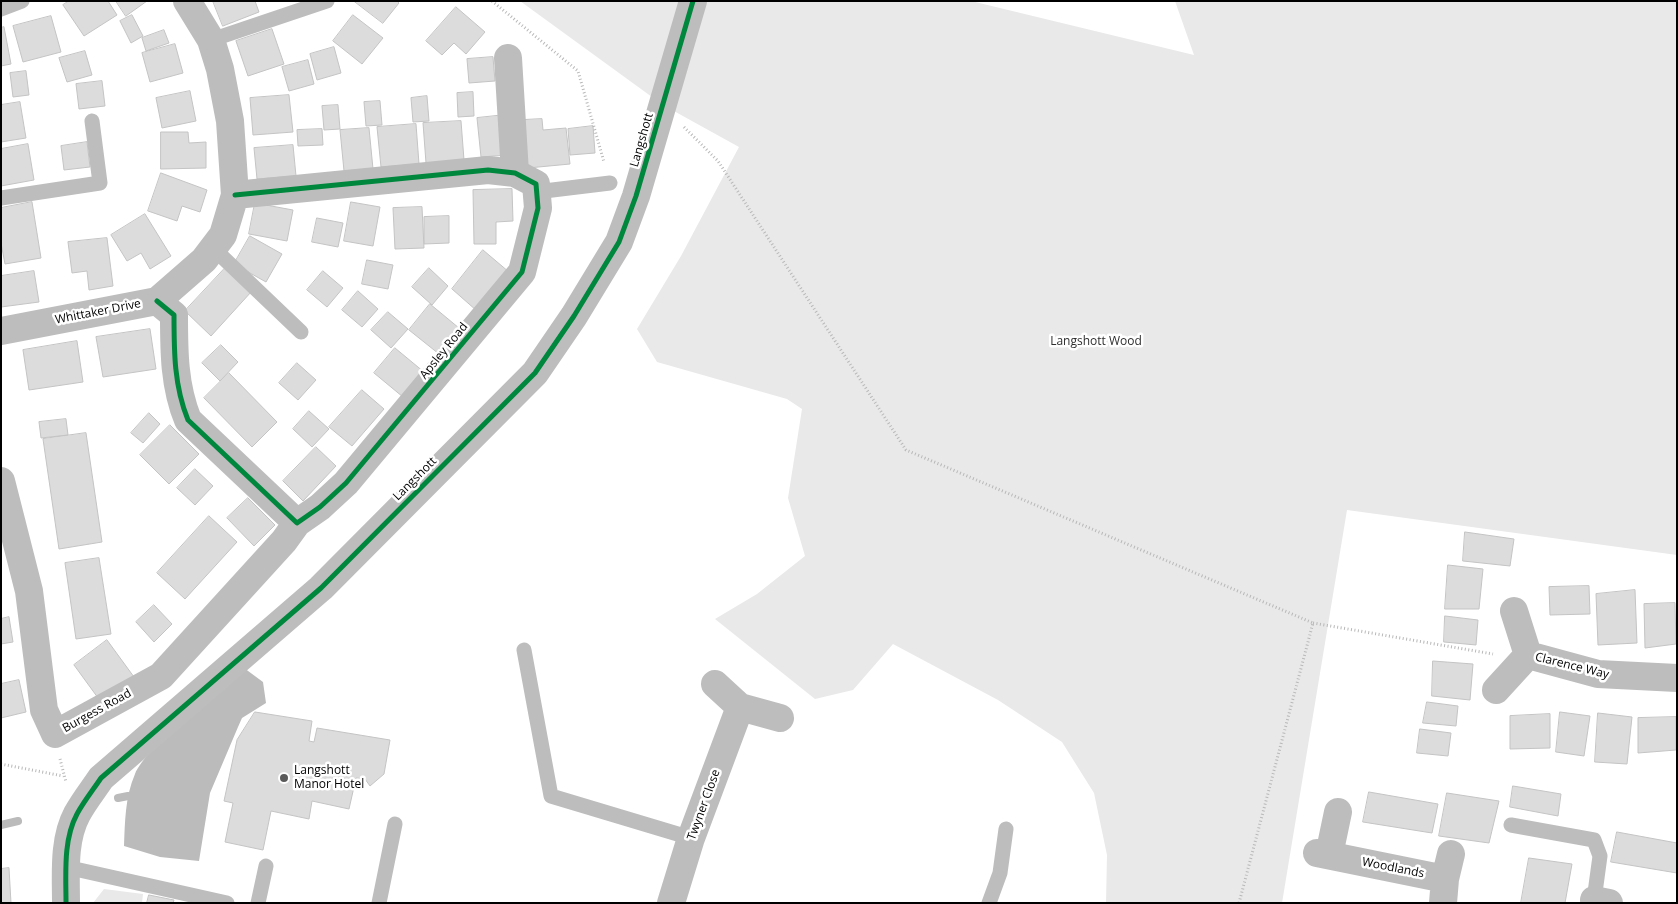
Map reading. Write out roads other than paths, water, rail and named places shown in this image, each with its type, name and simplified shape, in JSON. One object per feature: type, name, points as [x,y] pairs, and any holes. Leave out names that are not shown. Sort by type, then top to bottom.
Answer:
[{"type":"street","name":"Whittaker Drive","points":[[1,331],[157,301],[204,260],[223,235],[235,196],[230,121],[220,69],[211,40],[186,1]]},
{"type":"street","name":"Langshott","points":[[66,903],[66,867],[69,836],[77,814],[102,778],[321,588],[535,373],[574,316],[619,242],[636,196],[693,1]]},
{"type":"street","points":[[508,58],[515,174]]},
{"type":"street","points":[[235,196],[488,170],[515,174],[536,184],[536,192]]},
{"type":"street","name":"Apsley Road","points":[[297,523],[320,507],[346,483],[522,272],[538,208],[536,192]]},
{"type":"street","points":[[157,301],[174,315],[175,366],[180,400],[188,420],[297,523]]},
{"type":"street","name":"Burgess Road","points":[[1,481],[29,591],[44,710],[55,734],[161,676],[284,541],[297,523]]},
{"type":"street","name":"Clarence Way","points":[[1514,611],[1528,655]]},
{"type":"street","name":"Clarence Way","points":[[1528,655],[1598,674],[1677,678]]},
{"type":"street","name":"Clarence Way","points":[[1496,690],[1528,655]]},
{"type":"street","points":[[715,684],[740,707],[780,718]]},
{"type":"street","name":"Twyner Close","points":[[671,903],[691,838],[740,707]]},
{"type":"street","name":"Woodlands","points":[[1338,812],[1323,854],[1446,879]]},
{"type":"lane","points":[[1,9],[22,1]]},
{"type":"lane","points":[[211,40],[327,1]]},
{"type":"lane","points":[[1,198],[100,183],[92,121]]},
{"type":"lane","points":[[536,192],[610,183]]},
{"type":"lane","points":[[213,248],[301,332]]},
{"type":"lane","points":[[524,650],[551,796],[691,838]]},
{"type":"lane","points":[[379,903],[395,824]]},
{"type":"lane","points":[[1512,825],[1594,840],[1600,856],[1601,901]]},
{"type":"lane","points":[[989,903],[1000,873],[1006,829]]},
{"type":"lane","points":[[258,903],[266,866]]},
{"type":"lane","points":[[66,867],[227,903]]},
{"type":"waterway","points":[[118,798],[128,796]]},
{"type":"waterway","points":[[1,825],[18,821]]},
{"type":"place","name":"Langshott Manor Hotel","points":[[284,778]]},
{"type":"park label","name":"Langshott Wood","points":[[1096,342]]}]
